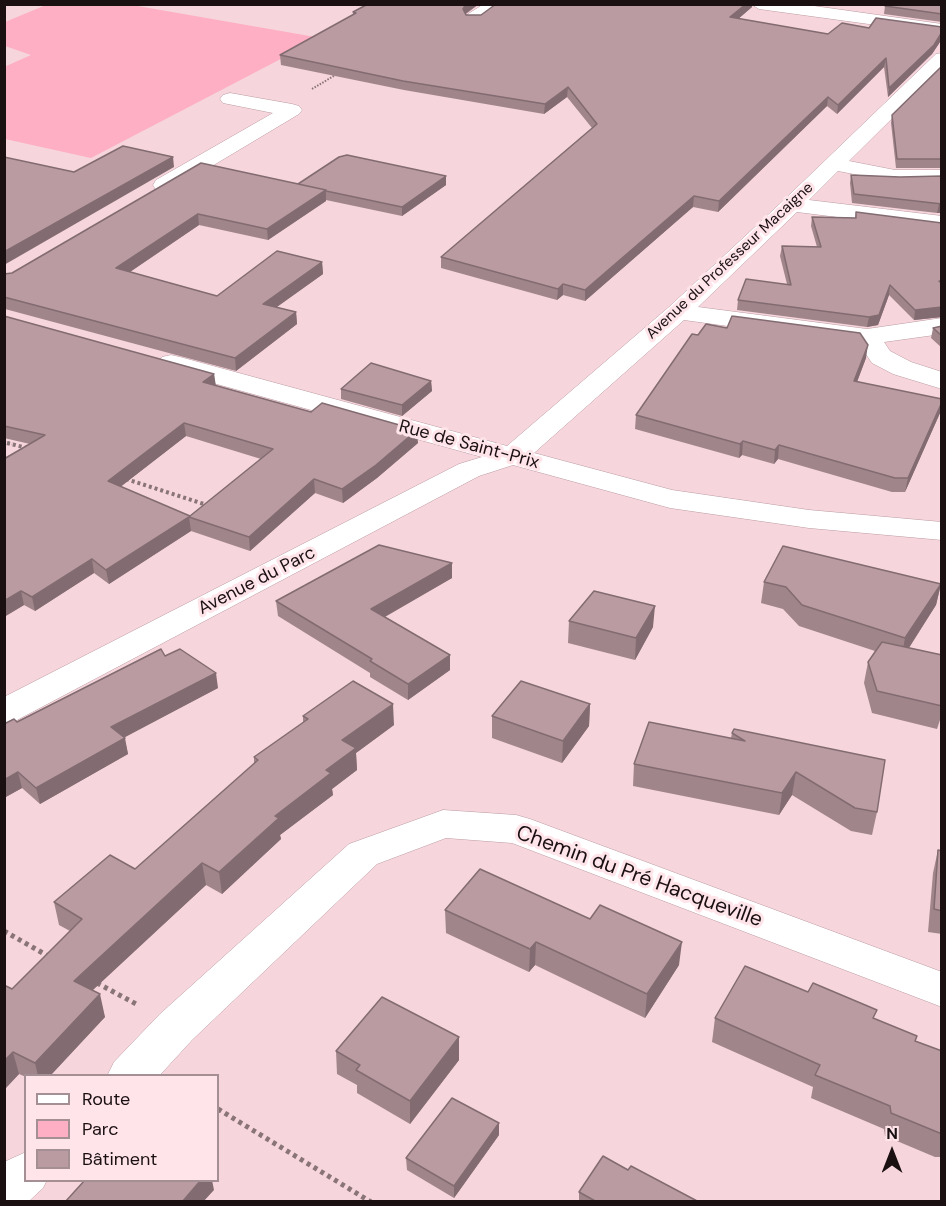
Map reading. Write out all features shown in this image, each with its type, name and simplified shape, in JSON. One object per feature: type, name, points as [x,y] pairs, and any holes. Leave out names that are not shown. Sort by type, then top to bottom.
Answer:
[{"type":"street","points":[[474,18],[496,4]]},
{"type":"street","points":[[759,4],[801,7],[942,29]]},
{"type":"street","name":"Avenue du Professeur Macaigne","points":[[513,456],[678,312],[792,205],[942,58]]},
{"type":"street","points":[[148,194],[292,110],[230,99]]},
{"type":"street","points":[[833,164],[895,176],[942,176]]},
{"type":"street","points":[[792,205],[942,223]]},
{"type":"street","points":[[678,312],[867,337],[942,326]]},
{"type":"street","points":[[867,337],[880,357],[902,368],[942,381]]},
{"type":"street","name":"Rue de Saint-Prix","points":[[148,357],[670,499],[809,519],[942,531]]},
{"type":"street","name":"Avenue du Parc","points":[[4,712],[469,470],[513,456]]},
{"type":"street","name":"Chemin du Pré Hacqueville","points":[[132,1074],[176,1027],[363,854],[443,824],[516,829],[942,990]]},
{"type":"street","points":[[4,1192],[24,1175]]},
{"type":"path","points":[[318,86],[338,73]]},
{"type":"path","points":[[4,442],[38,450]]},
{"type":"path","points":[[116,476],[218,508]]},
{"type":"path","points":[[4,931],[55,959]]},
{"type":"path","points":[[95,982],[176,1027]]},
{"type":"path","points":[[219,1110],[371,1202]]},
{"type":"green space","points":[[46,5],[132,5],[321,38],[91,158],[5,139],[4,67],[31,55],[5,46],[5,22]]},
{"type":"building","points":[[368,4],[466,4],[463,9],[466,15],[481,15],[496,4],[746,4],[730,17],[828,34],[842,23],[869,28],[876,18],[942,27],[942,32],[934,45],[889,88],[886,58],[838,105],[828,97],[719,201],[694,196],[585,290],[563,284],[558,289],[441,257],[597,124],[568,87],[545,104],[403,81],[280,55]]},
{"type":"building","points":[[887,4],[942,4],[942,14],[885,6]]},
{"type":"building","points":[[942,66],[942,159],[897,159],[892,115]]},
{"type":"building","points":[[123,146],[173,157],[4,252],[4,157],[74,172]]},
{"type":"building","points":[[347,155],[446,176],[402,207],[298,184],[339,157]]},
{"type":"building","points":[[201,163],[326,190],[267,229],[198,214],[116,268],[217,296],[277,251],[322,262],[263,304],[296,312],[235,358],[4,297],[4,274],[12,273]]},
{"type":"building","points":[[851,175],[942,176],[942,204],[854,194]]},
{"type":"building","points":[[856,212],[942,223],[942,282],[939,281],[942,284],[942,307],[915,310],[890,285],[879,315],[869,317],[738,300],[746,279],[791,285],[782,246],[821,247],[812,217],[856,218]]},
{"type":"building","points":[[4,316],[214,374],[203,382],[311,412],[322,403],[417,430],[376,465],[342,489],[314,479],[249,537],[189,517],[106,570],[92,559],[32,597],[21,591],[4,601],[4,459],[45,435],[4,426]],"holes":[[[184,423],[273,449],[190,516],[108,481]]]},
{"type":"building","points":[[732,316],[860,333],[868,345],[854,381],[942,399],[908,478],[895,478],[779,445],[775,450],[743,441],[740,444],[636,415],[692,334],[698,335],[706,324],[727,328]]},
{"type":"building","points":[[942,326],[942,336],[933,328]]},
{"type":"building","points":[[371,363],[431,381],[402,405],[341,389]]},
{"type":"building","points":[[379,545],[452,563],[371,609],[450,655],[408,684],[370,661],[372,659],[276,601]]},
{"type":"building","points":[[783,546],[941,584],[905,638],[802,605],[786,587],[764,582]]},
{"type":"building","points":[[594,591],[655,606],[636,638],[569,621]]},
{"type":"building","points":[[882,642],[942,655],[942,706],[877,691],[868,662]]},
{"type":"building","points":[[161,649],[165,656],[180,649],[216,673],[111,727],[125,738],[36,788],[18,772],[4,780],[4,724],[14,719],[17,722]]},
{"type":"building","points":[[353,681],[393,704],[342,740],[356,748],[326,770],[331,773],[275,816],[279,818],[219,872],[202,863],[74,981],[100,994],[35,1063],[13,1052],[4,1061],[4,985],[12,989],[82,919],[54,902],[110,855],[135,869],[258,760],[254,757],[308,719],[303,716]]},
{"type":"building","points":[[521,681],[590,704],[563,741],[492,716]]},
{"type":"building","points":[[649,722],[745,741],[732,733],[734,729],[885,760],[877,812],[855,808],[796,772],[782,793],[634,764]]},
{"type":"building","points":[[938,850],[942,851],[942,911],[934,909]]},
{"type":"building","points":[[480,869],[590,919],[600,905],[682,942],[647,994],[536,942],[530,949],[445,910]]},
{"type":"building","points":[[745,966],[808,992],[813,983],[877,1010],[873,1018],[917,1036],[915,1041],[942,1051],[942,1134],[891,1113],[890,1106],[815,1075],[820,1065],[715,1018]]},
{"type":"building","points":[[382,997],[459,1037],[410,1101],[356,1070],[360,1065],[336,1051]]},
{"type":"building","points":[[452,1098],[499,1123],[454,1186],[406,1158]]},
{"type":"building","points":[[603,1156],[628,1170],[631,1166],[699,1202],[597,1202],[579,1192]]},
{"type":"building","points":[[83,1182],[199,1182],[182,1202],[65,1202]]}]
